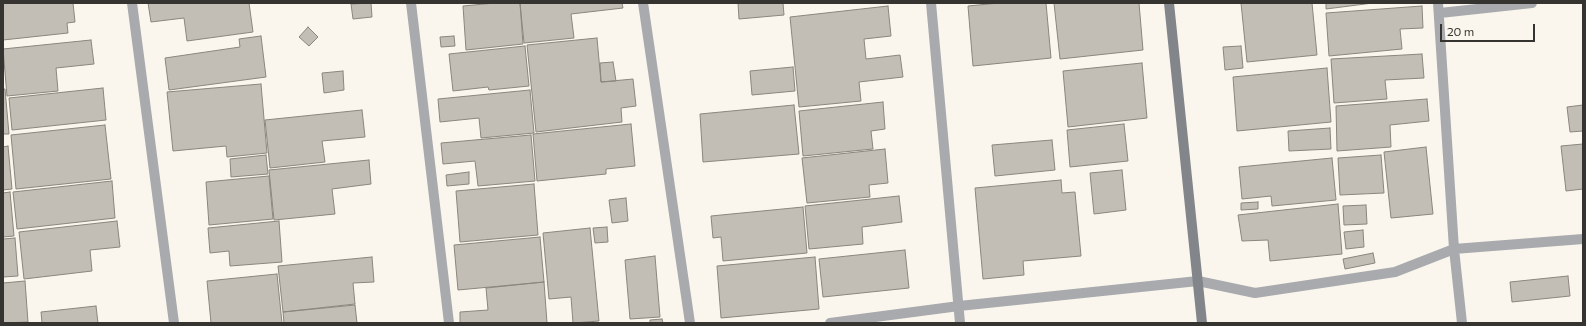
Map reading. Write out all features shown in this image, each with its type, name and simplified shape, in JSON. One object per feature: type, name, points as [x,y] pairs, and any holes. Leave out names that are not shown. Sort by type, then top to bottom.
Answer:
[{"type":"street","points":[[132,3],[174,323]]},
{"type":"street","points":[[411,3],[449,323]]},
{"type":"street","points":[[643,3],[690,323]]},
{"type":"street","points":[[930,3],[960,323]]},
{"type":"street","points":[[1169,3],[1202,323]]},
{"type":"street","points":[[1438,3],[1440,14],[1454,249],[1462,323]]},
{"type":"street","points":[[1440,14],[1532,3]]},
{"type":"street","points":[[830,323],[959,306],[1198,281],[1255,293],[1395,272],[1454,249],[1583,239]]},
{"type":"building","points":[[3,3],[73,3],[75,22],[67,23],[68,33],[3,40]]},
{"type":"building","points":[[148,3],[249,3],[253,32],[187,41],[184,18],[151,22]]},
{"type":"building","points":[[371,3],[372,17],[353,19],[351,4]]},
{"type":"building","points":[[495,3],[520,3],[523,44],[466,50],[463,6]]},
{"type":"building","points":[[520,3],[622,3],[623,8],[571,14],[574,38],[524,43]]},
{"type":"building","points":[[738,3],[783,3],[784,15],[739,19]]},
{"type":"building","points":[[999,3],[1046,3],[1051,58],[973,66],[968,6]]},
{"type":"building","points":[[1054,3],[1139,3],[1143,50],[1060,59]]},
{"type":"building","points":[[1241,3],[1312,3],[1317,55],[1247,62]]},
{"type":"building","points":[[1326,3],[1373,3],[1326,9]]},
{"type":"building","points":[[888,6],[891,36],[864,39],[866,59],[900,55],[903,77],[859,82],[861,101],[799,107],[790,17]]},
{"type":"building","points":[[1422,6],[1423,28],[1400,29],[1402,49],[1329,56],[1326,13]]},
{"type":"building","points":[[308,27],[318,37],[309,46],[299,37]]},
{"type":"building","points":[[261,36],[266,77],[169,90],[165,58],[240,47],[239,39]]},
{"type":"building","points":[[454,36],[455,46],[441,47],[440,37]]},
{"type":"building","points":[[597,38],[601,82],[633,79],[636,106],[621,108],[622,122],[536,132],[527,45]]},
{"type":"building","points":[[91,40],[94,64],[56,68],[58,91],[7,96],[3,49]]},
{"type":"building","points":[[525,46],[529,86],[489,90],[488,87],[453,91],[449,54]]},
{"type":"building","points":[[1241,46],[1243,68],[1225,70],[1223,47]]},
{"type":"building","points":[[1422,54],[1424,78],[1385,80],[1387,99],[1334,103],[1331,59]]},
{"type":"building","points":[[613,62],[616,81],[601,82],[600,63]]},
{"type":"building","points":[[1142,63],[1147,118],[1068,127],[1063,71]]},
{"type":"building","points":[[793,67],[795,91],[752,95],[750,71]]},
{"type":"building","points":[[1327,68],[1331,122],[1237,131],[1233,77]]},
{"type":"building","points":[[343,71],[344,90],[324,93],[322,73]]},
{"type":"building","points":[[261,84],[267,153],[227,157],[226,146],[173,151],[167,92]]},
{"type":"building","points":[[103,88],[106,120],[12,130],[9,98]]},
{"type":"building","points":[[3,89],[5,89],[9,134],[3,134]]},
{"type":"building","points":[[530,90],[534,133],[481,138],[479,118],[440,122],[438,99]]},
{"type":"building","points":[[1427,99],[1429,121],[1390,125],[1391,147],[1337,151],[1336,106]]},
{"type":"building","points":[[883,102],[885,129],[871,131],[873,149],[803,156],[799,111]]},
{"type":"building","points":[[794,105],[799,154],[703,162],[700,114]]},
{"type":"building","points":[[1583,105],[1583,131],[1570,132],[1567,107]]},
{"type":"building","points":[[362,110],[365,137],[322,141],[325,162],[270,168],[265,120]]},
{"type":"building","points":[[631,124],[635,166],[606,169],[606,174],[537,181],[533,134]]},
{"type":"building","points":[[1124,124],[1128,161],[1070,167],[1067,130]]},
{"type":"building","points":[[105,125],[111,179],[16,189],[11,135]]},
{"type":"building","points":[[1330,128],[1331,149],[1289,151],[1288,131]]},
{"type":"building","points":[[531,135],[535,181],[478,186],[475,161],[443,164],[441,143]]},
{"type":"building","points":[[1052,140],[1055,170],[995,176],[992,145]]},
{"type":"building","points":[[1583,144],[1583,189],[1566,191],[1561,146]]},
{"type":"building","points":[[8,146],[12,189],[3,190],[3,147]]},
{"type":"building","points":[[1426,147],[1433,214],[1391,218],[1384,152]]},
{"type":"building","points":[[885,149],[888,183],[869,185],[870,197],[807,203],[802,158]]},
{"type":"building","points":[[266,155],[268,174],[231,177],[230,159]]},
{"type":"building","points":[[1381,155],[1384,193],[1340,195],[1338,158]]},
{"type":"building","points":[[1332,158],[1336,200],[1272,206],[1271,196],[1242,199],[1239,167]]},
{"type":"building","points":[[369,160],[371,184],[332,189],[335,214],[274,220],[269,170]]},
{"type":"building","points":[[1122,170],[1126,210],[1094,214],[1090,173]]},
{"type":"building","points":[[469,172],[469,184],[447,186],[446,175]]},
{"type":"building","points":[[269,176],[273,219],[209,225],[206,182]]},
{"type":"building","points":[[1061,180],[1062,193],[1075,192],[1081,256],[1023,261],[1024,275],[983,279],[975,188]]},
{"type":"building","points":[[112,181],[115,218],[17,229],[13,192]]},
{"type":"building","points":[[534,184],[538,235],[460,242],[456,191]]},
{"type":"building","points":[[10,192],[14,236],[3,237],[3,193]]},
{"type":"building","points":[[899,196],[902,222],[862,227],[863,244],[809,249],[805,206]]},
{"type":"building","points":[[626,198],[628,221],[612,223],[609,200]]},
{"type":"building","points":[[1258,202],[1258,209],[1241,210],[1241,203]]},
{"type":"building","points":[[1338,204],[1342,254],[1270,261],[1268,240],[1242,241],[1238,215]]},
{"type":"building","points":[[1366,205],[1367,224],[1344,225],[1343,206]]},
{"type":"building","points":[[803,207],[807,253],[723,261],[721,237],[713,238],[711,216]]},
{"type":"building","points":[[117,221],[120,247],[90,250],[92,271],[24,279],[19,232]]},
{"type":"building","points":[[279,221],[282,262],[230,266],[229,251],[210,253],[208,228]]},
{"type":"building","points":[[607,227],[608,242],[595,243],[593,228]]},
{"type":"building","points":[[590,228],[599,321],[573,323],[571,297],[549,299],[543,233]]},
{"type":"building","points":[[1363,230],[1364,247],[1346,249],[1344,232]]},
{"type":"building","points":[[540,237],[544,282],[458,290],[454,245]]},
{"type":"building","points":[[15,238],[18,276],[3,277],[3,239]]},
{"type":"building","points":[[905,250],[909,288],[823,297],[819,259]]},
{"type":"building","points":[[1373,253],[1375,263],[1345,269],[1343,259]]},
{"type":"building","points":[[655,256],[660,317],[630,319],[625,260]]},
{"type":"building","points":[[372,257],[374,282],[353,283],[355,304],[283,312],[278,266]]},
{"type":"building","points":[[815,257],[819,309],[721,318],[717,266]]},
{"type":"building","points":[[277,274],[282,323],[211,323],[207,281]]},
{"type":"building","points":[[1568,276],[1570,296],[1512,302],[1510,282]]},
{"type":"building","points":[[25,281],[28,322],[3,323],[3,283]]},
{"type":"building","points":[[544,282],[547,323],[460,323],[460,312],[488,310],[486,288]]},
{"type":"building","points":[[355,305],[357,323],[284,323],[283,312]]},
{"type":"building","points":[[96,306],[98,323],[42,323],[41,312]]},
{"type":"building","points":[[662,319],[663,323],[650,323],[650,320]]}]
